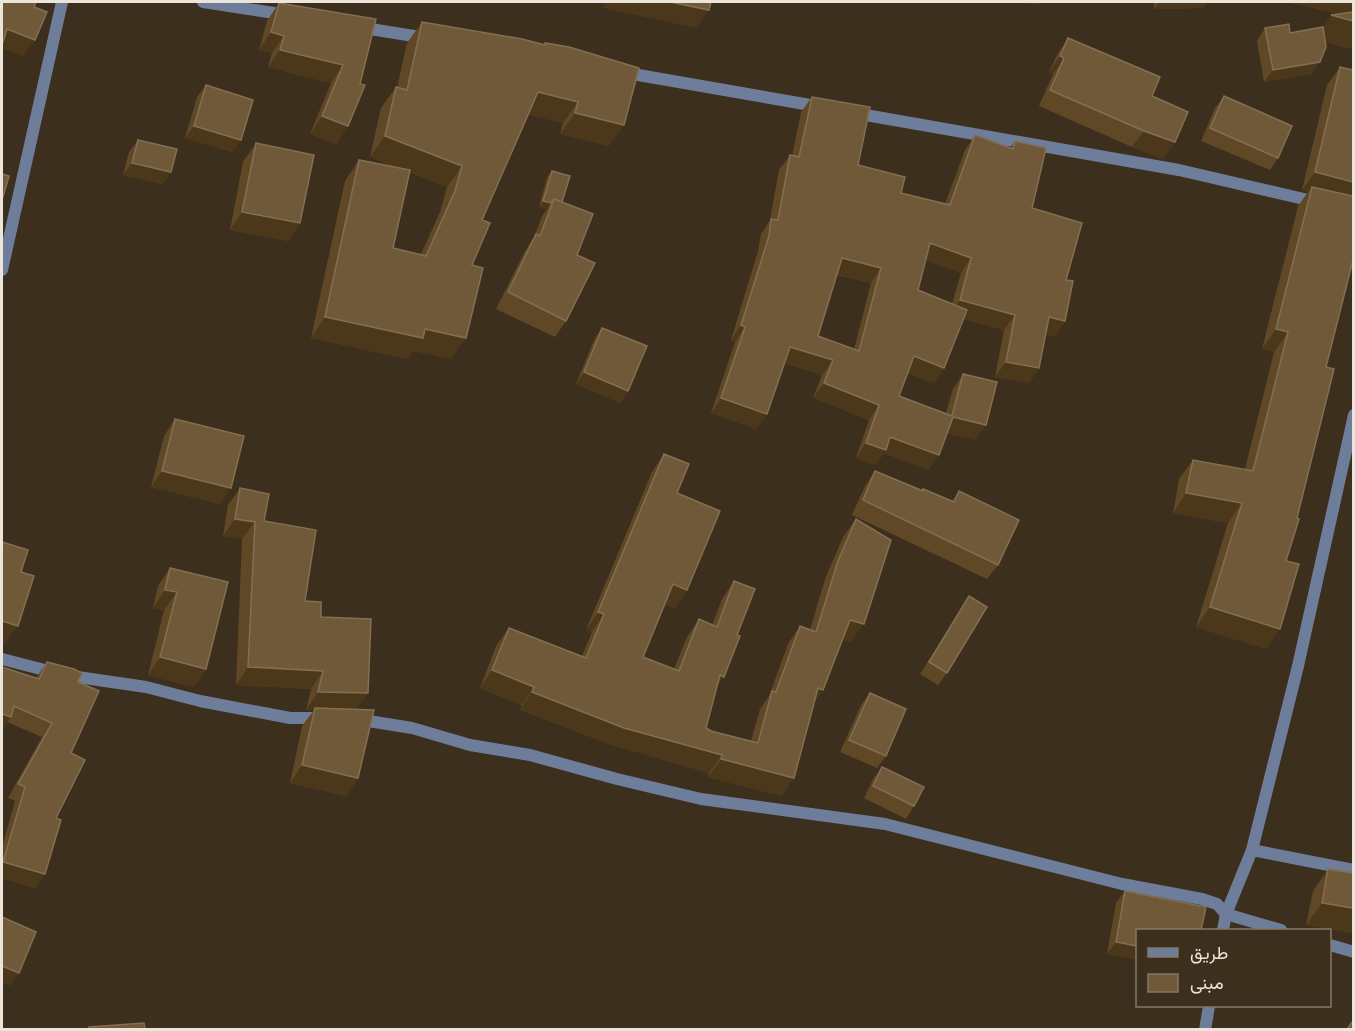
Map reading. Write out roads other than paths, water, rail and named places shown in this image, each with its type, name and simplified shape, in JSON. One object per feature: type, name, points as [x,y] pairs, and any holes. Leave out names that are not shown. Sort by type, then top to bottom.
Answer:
[{"type":"street","points":[[2,270],[62,2]]},
{"type":"street","points":[[203,2],[296,17]]},
{"type":"street","points":[[342,24],[434,39]]},
{"type":"street","points":[[614,71],[1179,170],[1330,205]]},
{"type":"street","points":[[1223,929],[1226,914],[1252,850],[1298,666],[1353,415]]},
{"type":"street","points":[[2,659],[64,675],[146,687],[200,701],[290,718],[364,719],[393,724],[470,745],[530,755],[701,799],[885,824],[1122,884],[1217,903],[1226,914],[1278,929]]},
{"type":"street","points":[[1252,850],[1353,870]]},
{"type":"street","points":[[1331,946],[1353,952]]},
{"type":"street","points":[[1205,1029],[1209,1007]]}]
